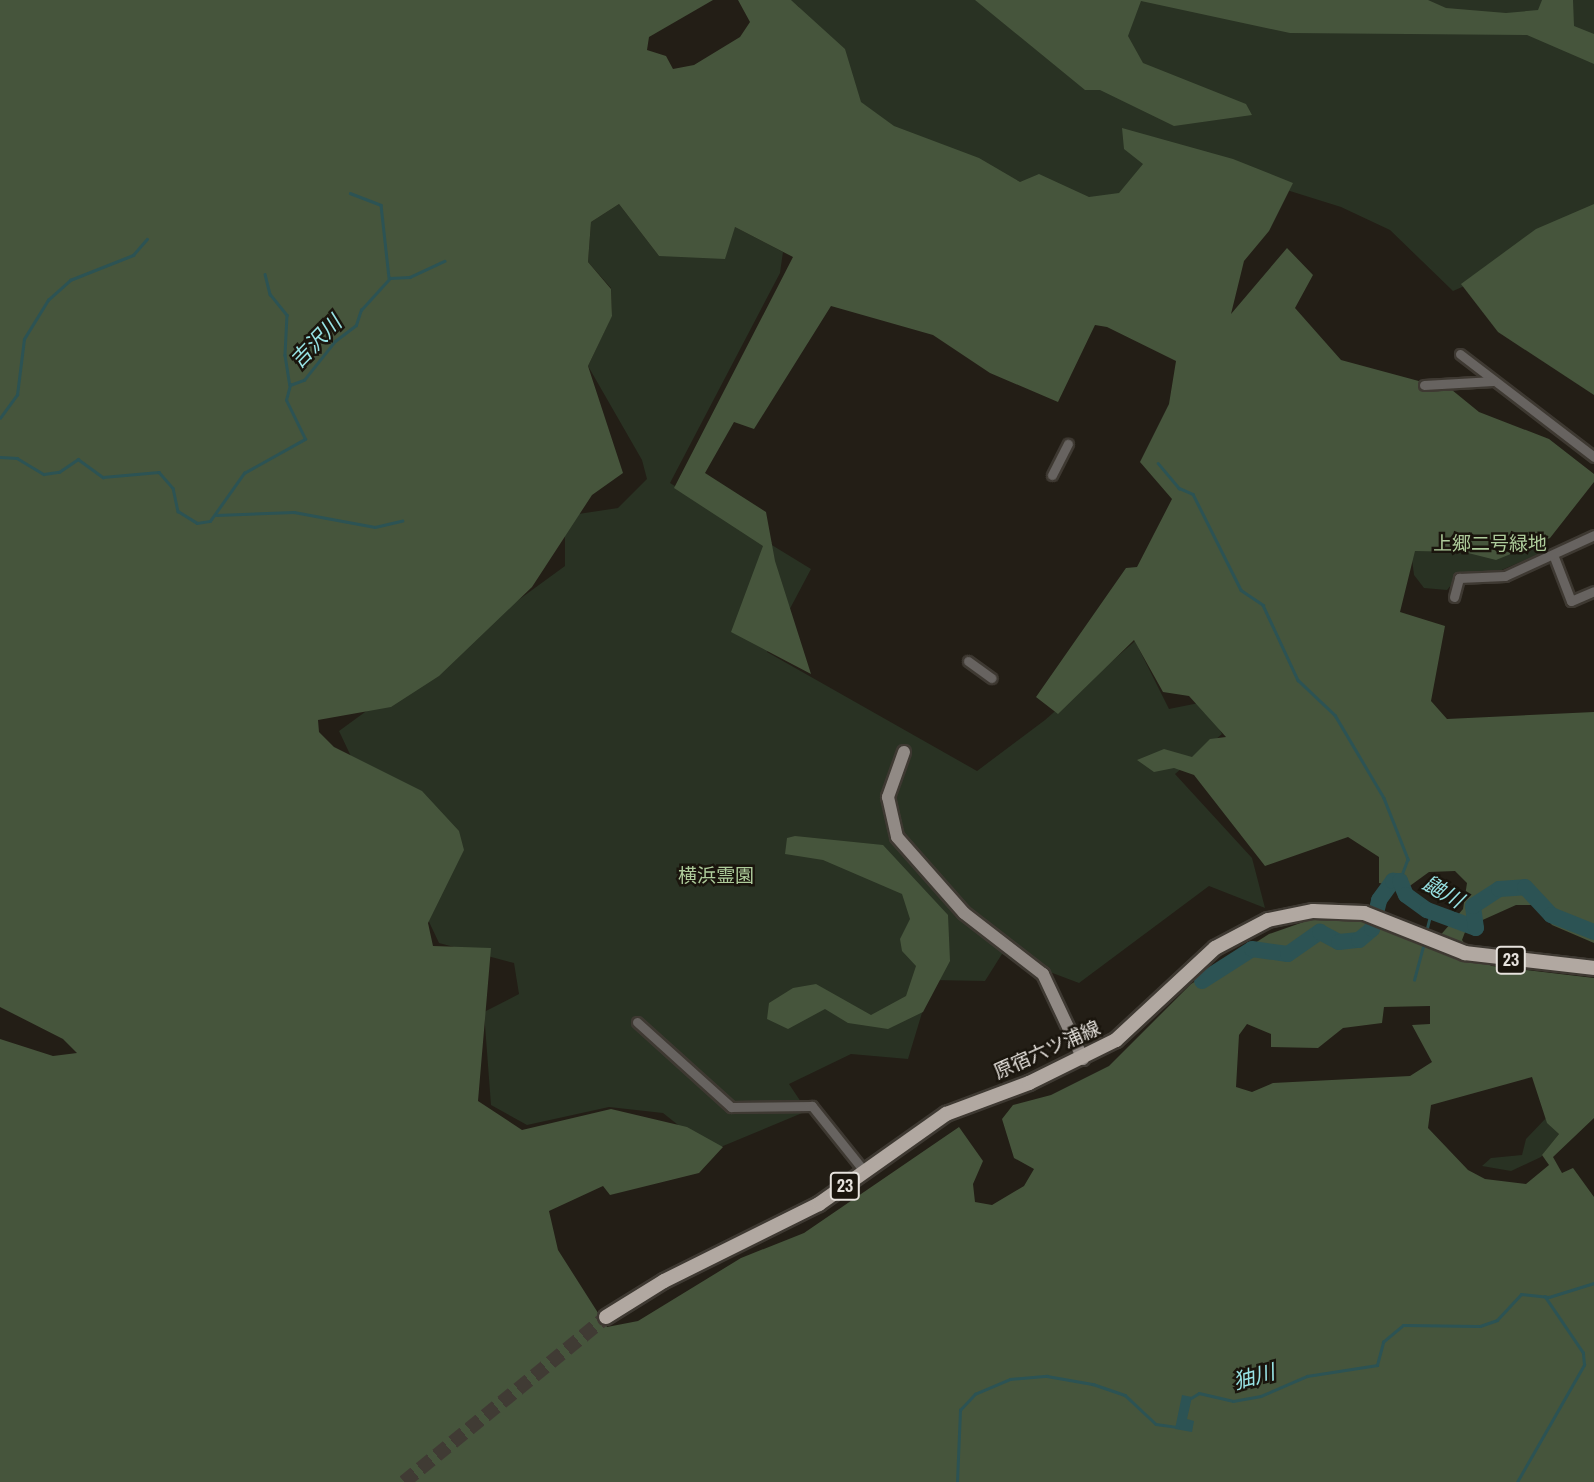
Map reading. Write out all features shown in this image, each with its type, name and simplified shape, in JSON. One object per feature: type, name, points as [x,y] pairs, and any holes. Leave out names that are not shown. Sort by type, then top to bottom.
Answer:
[{"type":"main road","name":"原宿六ツ浦線","points":[[606,1317],[664,1281],[819,1204],[946,1114],[1083,1059],[1116,1040],[1190,968],[1236,934],[1292,913],[1370,915],[1488,958],[1594,968]]},
{"type":"street","points":[[1460,354],[1594,457]]},
{"type":"street","points":[[1424,385],[1493,381]]},
{"type":"street","points":[[1052,475],[1068,444]]},
{"type":"street","points":[[1454,597],[1459,578],[1505,576],[1554,557],[1594,535]]},
{"type":"street","points":[[1554,557],[1571,601],[1594,591]]},
{"type":"street","points":[[968,660],[991,678]]},
{"type":"street","points":[[904,752],[888,797],[897,837],[964,913],[1038,968],[1083,1059]]},
{"type":"street","points":[[637,1022],[731,1107],[812,1106],[864,1171]]},
{"type":"green space","points":[[0,0],[713,0],[649,37],[647,50],[666,56],[673,69],[694,65],[740,37],[750,22],[738,0],[791,0],[845,49],[861,102],[894,126],[979,158],[1020,182],[1039,174],[1089,197],[1119,193],[1143,164],[1124,149],[1122,128],[1233,159],[1293,183],[1269,231],[1244,261],[1231,314],[1287,248],[1313,275],[1295,308],[1341,360],[1452,390],[1479,412],[1549,439],[1594,474],[1594,482],[1550,538],[1496,560],[1464,552],[1415,551],[1400,612],[1445,626],[1431,701],[1447,719],[1594,712],[1594,943],[1552,925],[1534,905],[1516,905],[1467,927],[1462,940],[1476,958],[1492,966],[1594,978],[1594,1118],[1553,1157],[1562,1173],[1573,1168],[1594,1197],[1594,1482],[0,1482],[0,1039],[53,1056],[77,1053],[63,1039],[0,1007]],"holes":[[[619,204],[659,256],[725,259],[735,227],[793,257],[674,488],[763,546],[731,632],[811,674],[775,561],[766,512],[705,473],[734,422],[754,429],[831,306],[933,335],[990,373],[1058,402],[1095,325],[1107,327],[1176,361],[1169,404],[1140,462],[1172,499],[1137,567],[1126,568],[1036,697],[1058,714],[1134,640],[1163,692],[1189,696],[1226,737],[1210,739],[1192,757],[1164,749],[1137,760],[1154,772],[1174,768],[1194,775],[1265,866],[1348,837],[1379,857],[1379,883],[1407,888],[1429,872],[1455,871],[1467,883],[1463,909],[1432,945],[1365,919],[1312,919],[1269,934],[1191,984],[1109,1066],[1051,1095],[1013,1105],[1002,1119],[1014,1158],[1034,1169],[1024,1186],[992,1205],[975,1202],[973,1184],[983,1161],[959,1127],[804,1233],[741,1258],[638,1321],[607,1327],[558,1250],[549,1211],[603,1186],[610,1195],[699,1173],[723,1147],[687,1127],[611,1109],[522,1130],[478,1101],[491,948],[433,946],[428,923],[464,850],[459,831],[422,791],[334,747],[319,732],[318,720],[391,707],[439,676],[532,587],[592,495],[623,473],[588,366],[612,316],[611,289],[588,262],[591,222]],[[1430,1006],[1430,1024],[1412,1025],[1432,1062],[1410,1076],[1273,1083],[1252,1092],[1236,1087],[1239,1035],[1247,1024],[1271,1034],[1271,1047],[1318,1048],[1343,1028],[1382,1023],[1384,1007]],[[1532,1077],[1547,1123],[1559,1134],[1542,1155],[1549,1165],[1526,1184],[1485,1179],[1468,1170],[1428,1128],[1431,1105]]]},
{"type":"green space","points":[[790,0],[1594,0],[1594,229],[1453,291],[1390,230],[1341,207],[1181,157],[1084,216],[853,115],[817,54],[799,7]]},
{"type":"green space","points":[[975,0],[1428,0],[1446,8],[1506,13],[1538,10],[1542,0],[1573,0],[1574,26],[1594,34],[1594,64],[1527,35],[1290,33],[1141,1],[1128,36],[1143,63],[1246,104],[1252,115],[1174,126],[1100,90],[1085,90]]},
{"type":"green space","name":"横浜霊園","points":[[619,204],[659,256],[735,227],[783,252],[780,273],[670,483],[811,569],[767,652],[977,771],[1045,720],[1135,641],[1169,709],[1204,702],[1222,734],[1175,774],[1252,858],[1265,908],[1209,886],[1079,983],[1002,954],[985,981],[932,980],[908,1059],[851,1054],[789,1084],[807,1111],[711,1151],[663,1113],[609,1107],[527,1125],[491,1105],[484,1012],[519,994],[514,963],[439,943],[339,731],[565,566],[565,516],[618,508],[647,479],[642,460],[588,366],[612,315],[611,288],[588,262],[591,222]]},
{"type":"green space","points":[[1594,204],[1594,395],[1498,332],[1461,284],[1536,229]]},
{"type":"green space","name":"上郷二号緑地","points":[[1521,505],[1548,550],[1497,572],[1461,573],[1447,590],[1424,588],[1414,575],[1410,543]]},
{"type":"green space","points":[[795,836],[883,845],[948,915],[950,961],[923,1012],[888,1029],[848,1023],[825,1009],[788,1029],[767,1019],[769,1003],[793,988],[816,984],[871,1015],[906,996],[916,966],[902,951],[900,939],[910,919],[902,894],[823,860],[785,854],[787,838]]},
{"type":"green space","points":[[1546,1118],[1559,1134],[1541,1157],[1511,1171],[1482,1166],[1491,1158],[1522,1155],[1526,1139]]},
{"type":"water","points":[[1182,1395],[1192,1397],[1187,1419],[1194,1421],[1192,1432],[1175,1429]]},
{"type":"waterway","points":[[350,193],[381,205],[389,278]]},
{"type":"waterway","points":[[0,418],[17,395],[24,339],[48,300],[70,280],[133,255],[147,239]]},
{"type":"waterway","name":"吉沢川","points":[[0,457],[17,458],[44,474],[59,472],[78,459],[103,477],[159,472],[173,488],[178,511],[197,523],[210,521],[244,473],[305,439],[286,400],[290,385],[304,380],[335,341],[356,325],[361,310],[390,278],[410,277],[445,261]]},
{"type":"waterway","points":[[265,274],[270,294],[287,315],[285,355],[290,385]]},
{"type":"waterway","points":[[1158,463],[1179,488],[1193,494],[1241,590],[1263,605],[1298,680],[1335,715],[1384,798],[1408,859],[1400,881]]},
{"type":"waterway","points":[[216,515],[294,512],[375,527],[402,521]]},
{"type":"waterway","name":"鼬川","points":[[1202,981],[1252,949],[1288,954],[1320,932],[1339,942],[1359,940],[1372,929],[1379,900],[1393,881],[1400,881],[1406,895],[1427,910],[1476,928],[1473,906],[1499,889],[1525,887],[1551,915],[1594,932]]},
{"type":"waterway","points":[[1426,932],[1431,912]]},
{"type":"waterway","points":[[1414,980],[1424,942]]},
{"type":"waterway","name":"㹨川","points":[[1191,1398],[1199,1393],[1233,1401],[1261,1396],[1307,1376],[1377,1365],[1383,1342],[1403,1325],[1480,1326],[1497,1320],[1521,1294],[1549,1297],[1594,1283]]},
{"type":"waterway","points":[[1517,1482],[1584,1365],[1583,1353],[1545,1297]]},
{"type":"waterway","name":"㹨川","points":[[957,1482],[960,1410],[975,1394],[1010,1379],[1047,1376],[1093,1384],[1125,1395],[1156,1424],[1178,1427]]},
{"type":"tunnel","points":[[404,1482],[606,1317]]}]
